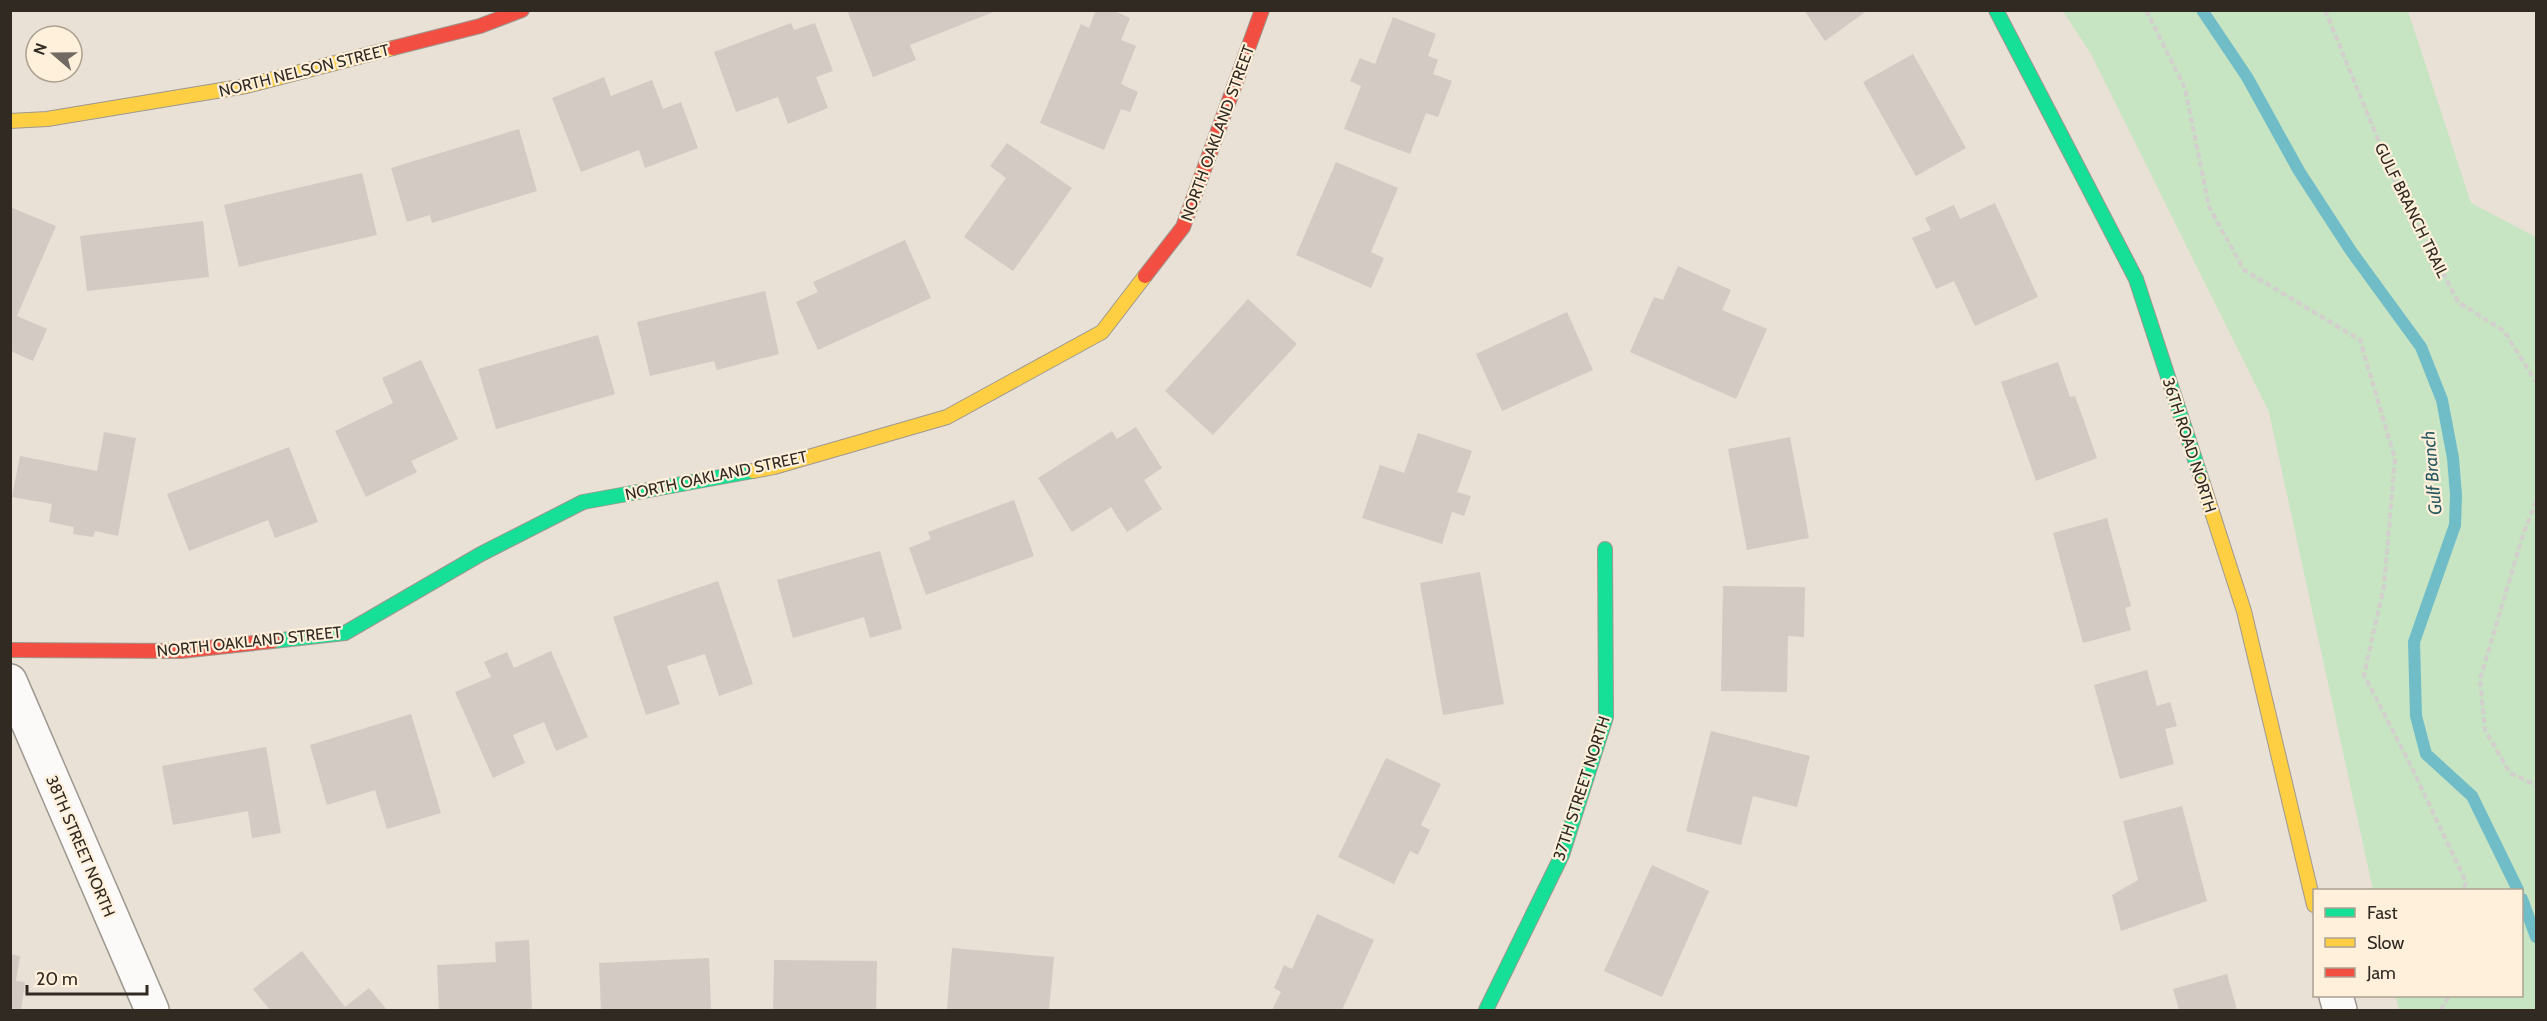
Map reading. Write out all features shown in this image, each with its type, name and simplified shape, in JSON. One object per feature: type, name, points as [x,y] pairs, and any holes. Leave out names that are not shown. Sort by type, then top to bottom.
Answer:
[{"type":"street","name":"NORTH NELSON STREET","points":[[10,121],[47,119],[246,87],[480,26],[522,10]]},
{"type":"street","name":"NORTH OAKLAND STREET","points":[[10,650],[181,651],[345,633],[481,554],[583,502],[774,467],[947,417],[1102,332],[1183,227],[1262,10]]},
{"type":"street","name":"36TH ROAD NORTH","points":[[1996,10],[2136,279],[2244,611],[2313,901]]},
{"type":"street","name":"37TH STREET NORTH","points":[[1486,1011],[1562,855],[1606,717],[1605,549]]},
{"type":"street","name":"38TH STREET NORTH","points":[[10,681],[152,1011]]},
{"type":"path","points":[[2146,10],[2185,88],[2209,207],[2244,270],[2360,340],[2395,459],[2384,586],[2364,675],[2410,764],[2466,882],[2464,889]]},
{"type":"path","name":"GULF BRANCH TRAIL","points":[[2325,10],[2393,176],[2458,302],[2505,331],[2536,382]]},
{"type":"path","points":[[2536,501],[2522,538],[2480,679],[2486,730],[2510,773],[2536,787]]},
{"type":"path","points":[[2441,1011],[2448,997]]},
{"type":"green space","points":[[2063,11],[2408,11],[2471,203],[2536,237],[2536,1010],[2399,1010],[2396,997],[2523,997],[2523,889],[2373,889],[2269,412],[2091,54]]},
{"type":"building","points":[[847,10],[996,11],[910,45],[916,60],[873,77]]},
{"type":"building","points":[[1096,10],[1112,10],[1130,18],[1121,40],[1136,46],[1121,84],[1138,92],[1130,112],[1121,109],[1104,150],[1040,123],[1081,24],[1089,28]]},
{"type":"building","points":[[1804,10],[1868,10],[1825,41]]},
{"type":"building","points":[[1393,17],[1436,34],[1428,56],[1438,60],[1433,74],[1452,81],[1438,117],[1426,113],[1410,154],[1344,129],[1361,86],[1350,81],[1360,58],[1375,64]]},
{"type":"building","points":[[791,23],[794,30],[815,23],[833,71],[816,77],[828,108],[788,124],[778,97],[736,112],[714,52]]},
{"type":"building","points":[[1913,54],[1966,148],[1916,176],[1863,82]]},
{"type":"building","points":[[604,77],[611,96],[652,80],[663,109],[681,102],[698,148],[645,168],[639,150],[581,172],[552,98]]},
{"type":"building","points":[[519,129],[537,191],[432,223],[430,215],[407,222],[391,168]]},
{"type":"building","points":[[1007,143],[1072,188],[1013,271],[964,237],[1006,178],[990,166]]},
{"type":"building","points":[[1336,162],[1398,188],[1371,252],[1384,258],[1371,288],[1296,255]]},
{"type":"building","points":[[362,173],[377,235],[239,267],[224,205]]},
{"type":"building","points":[[1995,203],[2038,297],[1975,326],[1954,281],[1936,289],[1912,238],[1931,230],[1925,218],[1954,205],[1960,219]]},
{"type":"building","points":[[10,207],[56,226],[17,316],[47,329],[33,361],[10,351]]},
{"type":"building","points":[[203,221],[209,277],[87,291],[80,236]]},
{"type":"building","points":[[905,240],[931,298],[818,350],[796,302],[818,292],[813,282]]},
{"type":"building","points":[[1678,266],[1731,290],[1722,310],[1767,329],[1736,399],[1630,352],[1654,297],[1663,300]]},
{"type":"building","points":[[765,291],[779,354],[717,370],[714,361],[650,376],[637,322]]},
{"type":"building","points":[[1248,299],[1297,344],[1213,435],[1165,391]]},
{"type":"building","points":[[1567,312],[1593,370],[1502,411],[1476,354]]},
{"type":"building","points":[[598,335],[615,394],[496,429],[478,369]]},
{"type":"building","points":[[421,360],[458,439],[411,461],[417,472],[366,497],[335,431],[393,403],[382,378]]},
{"type":"building","points":[[2058,362],[2070,397],[2075,396],[2097,458],[2036,481],[2001,382]]},
{"type":"building","points":[[1136,427],[1162,468],[1144,480],[1162,509],[1127,532],[1111,507],[1072,532],[1038,478],[1112,431],[1117,439]]},
{"type":"building","points":[[104,432],[136,438],[118,536],[95,531],[93,537],[73,534],[74,527],[49,522],[52,504],[12,497],[20,456],[97,471]]},
{"type":"building","points":[[1418,433],[1472,451],[1457,492],[1471,496],[1464,516],[1452,512],[1442,544],[1362,518],[1380,465],[1404,473]]},
{"type":"building","points":[[1790,437],[1809,538],[1747,550],[1728,449]]},
{"type":"building","points":[[289,447],[318,522],[275,538],[268,520],[189,551],[167,494]]},
{"type":"building","points":[[1014,500],[1034,556],[926,595],[909,548],[931,539],[928,532]]},
{"type":"building","points":[[2107,518],[2131,606],[2125,608],[2131,630],[2083,643],[2053,533]]},
{"type":"building","points":[[880,551],[902,629],[870,638],[864,617],[793,638],[777,580]]},
{"type":"building","points":[[1480,572],[1504,704],[1443,715],[1420,583]]},
{"type":"building","points":[[718,581],[753,684],[719,696],[705,654],[667,666],[680,704],[646,715],[613,617]]},
{"type":"building","points":[[1723,586],[1805,587],[1804,637],[1788,636],[1787,692],[1721,691]]},
{"type":"building","points":[[551,651],[588,737],[556,751],[544,722],[513,735],[525,763],[493,778],[455,692],[491,677],[484,662],[507,652],[514,668]]},
{"type":"building","points":[[2147,670],[2157,706],[2170,702],[2177,726],[2165,729],[2174,764],[2120,779],[2094,685]]},
{"type":"building","points":[[411,714],[441,813],[387,829],[375,790],[327,805],[310,745]]},
{"type":"building","points":[[1711,731],[1810,756],[1797,807],[1753,796],[1741,845],[1686,831]]},
{"type":"building","points":[[266,747],[281,833],[252,838],[248,811],[173,825],[162,766]]},
{"type":"building","points":[[1386,758],[1441,784],[1421,825],[1430,830],[1418,855],[1410,851],[1394,884],[1338,857]]},
{"type":"building","points":[[2182,806],[2207,901],[2121,931],[2112,895],[2138,880],[2123,821]]},
{"type":"building","points":[[1652,865],[1709,891],[1662,997],[1604,971]]},
{"type":"building","points":[[1317,914],[1374,940],[1342,1010],[1272,1010],[1281,992],[1274,988],[1284,965],[1292,969]]},
{"type":"building","points":[[529,940],[532,1010],[439,1010],[437,965],[496,962],[495,942]]},
{"type":"building","points":[[952,948],[1054,957],[1049,1010],[947,1010]]},
{"type":"building","points":[[302,951],[345,1007],[369,988],[387,1010],[270,1010],[253,989]]},
{"type":"building","points":[[10,954],[20,956],[16,981],[25,982],[21,1010],[10,1010]]},
{"type":"building","points":[[709,958],[711,1010],[601,1010],[599,963]]},
{"type":"building","points":[[774,960],[877,961],[876,1010],[773,1010]]},
{"type":"building","points":[[2227,974],[2237,1010],[2179,1010],[2173,989]]},
{"type":"waterway","name":"Gulf Branch","points":[[2202,10],[2247,77],[2299,171],[2351,251],[2421,347],[2442,400],[2453,458],[2456,495],[2455,525],[2414,642],[2416,716],[2426,754],[2472,796],[2518,889]]},
{"type":"waterway","name":"Gulf Branch","points":[[2523,902],[2536,937]]},
{"type":"traffic: fast","points":[[1996,10],[2136,279],[2203,484]]},
{"type":"traffic: fast","points":[[273,641],[345,633],[481,554],[583,502],[753,471]]},
{"type":"traffic: fast","points":[[1486,1010],[1562,855],[1606,717],[1605,549]]},
{"type":"traffic: slow","points":[[10,121],[47,119],[246,86],[393,48]]},
{"type":"traffic: slow","points":[[753,471],[947,417],[1102,332],[1145,276]]},
{"type":"traffic: slow","points":[[2203,484],[2244,611],[2313,901]]},
{"type":"traffic: jam","points":[[393,48],[480,26],[522,10]]},
{"type":"traffic: jam","points":[[1145,276],[1183,227],[1262,10]]},
{"type":"traffic: jam","points":[[10,650],[181,651],[273,641]]}]
